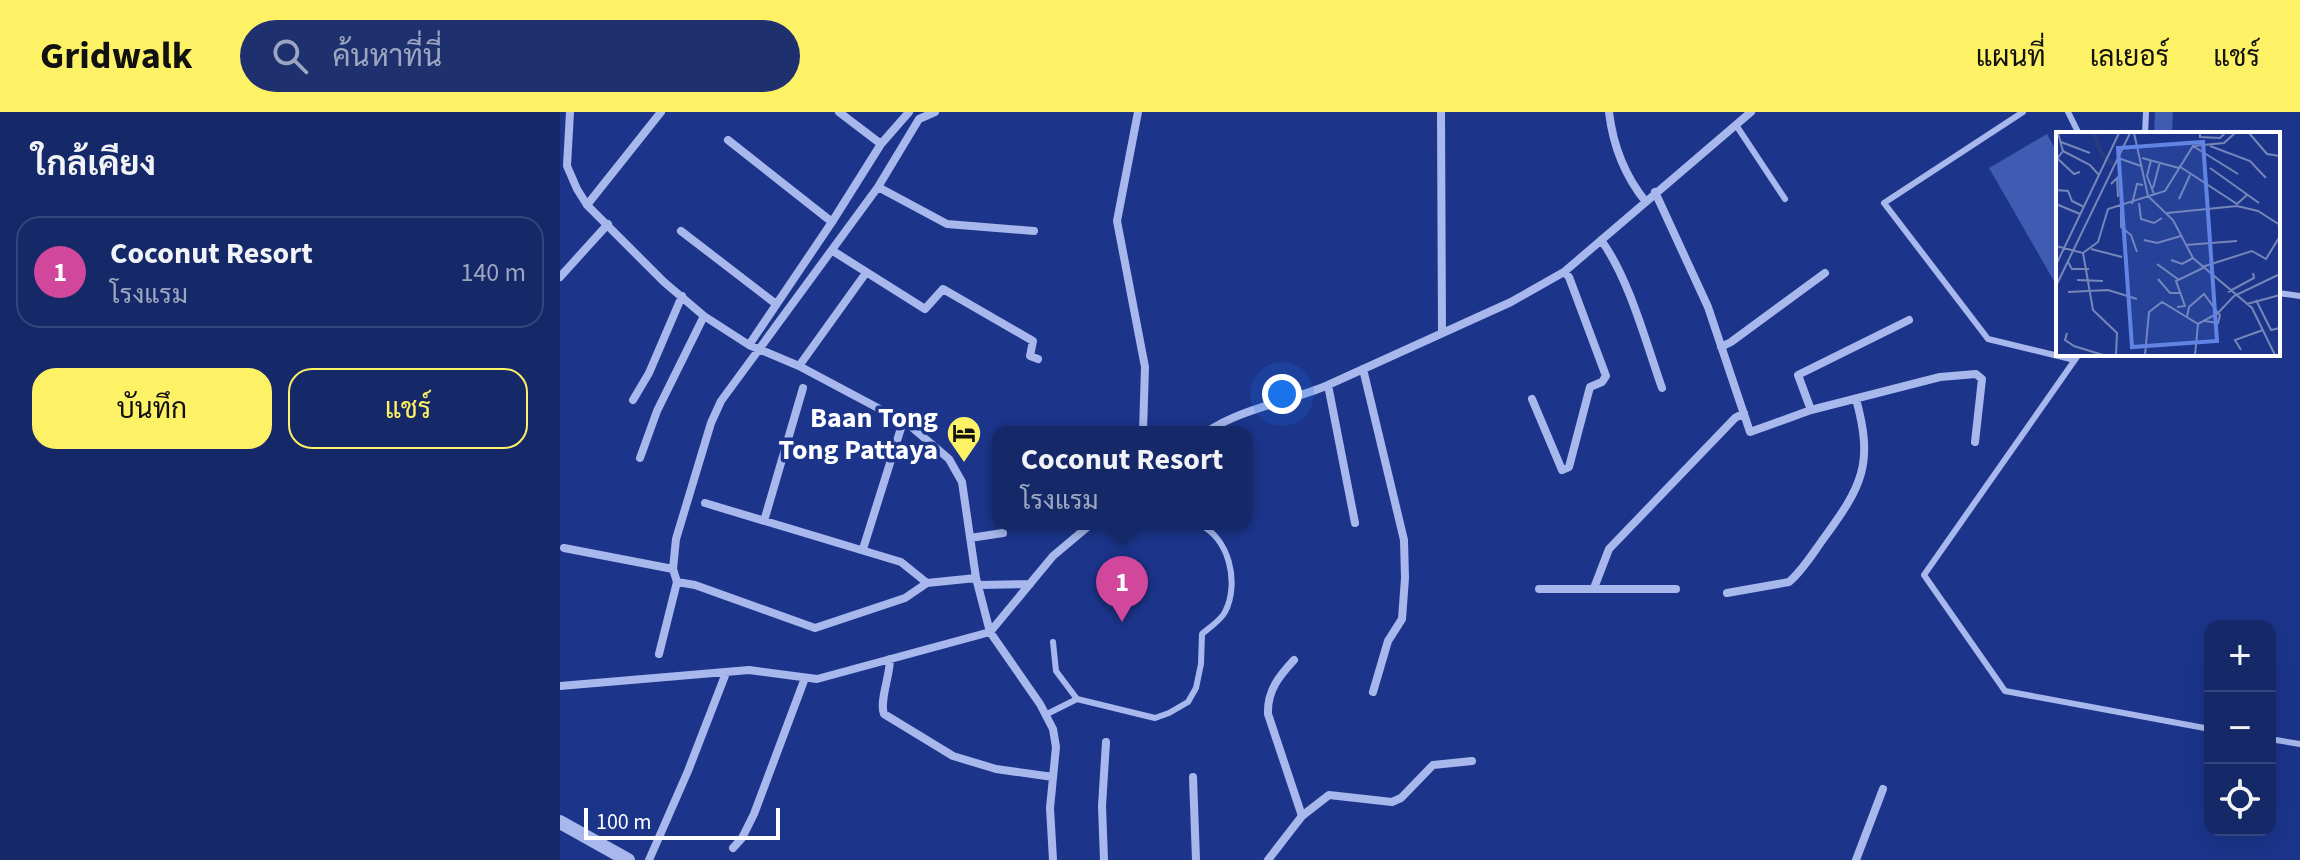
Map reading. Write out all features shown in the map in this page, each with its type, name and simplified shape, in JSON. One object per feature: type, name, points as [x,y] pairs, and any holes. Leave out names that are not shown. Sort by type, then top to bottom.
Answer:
[{"type":"street","points":[[570,112],[567,166],[587,205],[682,296],[704,316],[749,345],[799,366],[908,424],[949,459],[962,482],[977,582],[990,632],[1053,729],[1056,747],[1050,808],[1053,860]]},
{"type":"street","points":[[587,205],[661,112]]},
{"type":"street","points":[[839,112],[881,144]]},
{"type":"street","points":[[749,345],[881,144],[909,112]]},
{"type":"street","points":[[659,654],[677,582],[673,569],[676,539],[711,423],[721,401],[878,187],[919,119],[935,112]]},
{"type":"street","points":[[1138,112],[1117,221],[1145,367],[1143,426]]},
{"type":"street","points":[[1441,112],[1442,333]]},
{"type":"street","points":[[1609,112],[1617,151],[1626,174],[1646,202]]},
{"type":"street","points":[[1216,426],[1301,397],[1511,302],[1564,272],[1751,112]]},
{"type":"street","points":[[728,140],[832,222]]},
{"type":"street","points":[[878,187],[947,224],[1034,231]]},
{"type":"street","points":[[1655,192],[1708,307],[1750,432],[1811,410],[1940,377],[1976,374],[1982,379],[1975,442]]},
{"type":"street","points":[[560,277],[608,224]]},
{"type":"street","points":[[681,231],[776,304]]},
{"type":"street","points":[[1601,240],[1609,250],[1631,302],[1662,388]]},
{"type":"street","points":[[833,251],[925,309],[943,289],[1033,341],[1030,356],[1038,359]]},
{"type":"street","points":[[1532,399],[1562,470],[1569,467],[1590,387],[1602,382],[1606,376],[1569,277],[1564,272]]},
{"type":"street","points":[[1721,347],[1825,273]]},
{"type":"street","points":[[799,366],[863,277]]},
{"type":"street","points":[[633,400],[649,373],[682,296]]},
{"type":"street","points":[[640,458],[657,411],[704,316]]},
{"type":"street","points":[[1811,410],[1798,375],[1909,320]]},
{"type":"street","points":[[1363,369],[1404,540],[1402,619],[1388,641],[1373,692]]},
{"type":"street","points":[[1328,385],[1355,523]]},
{"type":"street","points":[[764,521],[803,388]]},
{"type":"street","points":[[1727,593],[1789,582],[1852,499],[1861,474],[1866,444],[1856,399]]},
{"type":"street","points":[[1594,588],[1609,549],[1735,418],[1744,413]]},
{"type":"street","points":[[863,549],[901,428]]},
{"type":"street","points":[[705,503],[901,562],[927,583]]},
{"type":"street","points":[[560,686],[749,670],[817,679],[990,632],[1053,556],[1084,530]]},
{"type":"street","points":[[970,538],[1003,533]]},
{"type":"street","points":[[564,548],[673,569]]},
{"type":"street","points":[[677,582],[695,585],[815,628],[905,598],[927,583],[1030,584]]},
{"type":"street","points":[[1539,589],[1676,589]]},
{"type":"street","points":[[890,659],[890,676],[880,706],[884,714],[953,756],[996,769],[1053,777]]},
{"type":"street","points":[[1294,660],[1271,690],[1267,702],[1268,714],[1302,816]]},
{"type":"street","points":[[649,860],[726,673]]},
{"type":"street","points":[[733,848],[742,838],[754,814],[805,678]]},
{"type":"street","points":[[1104,860],[1102,806],[1106,742]]},
{"type":"street","points":[[1268,860],[1302,816],[1329,795],[1392,802],[1401,798],[1433,765],[1472,761]]},
{"type":"street","points":[[1193,777],[1196,860]]},
{"type":"street","points":[[1856,860],[1883,789]]},
{"type":"street","points":[[560,822],[628,860]]},
{"type":"lane","points":[[2023,112],[1884,203],[1988,339],[2056,353]]},
{"type":"lane","points":[[2068,112],[2078,132]]},
{"type":"lane","points":[[2145,132],[2146,112]]},
{"type":"lane","points":[[1736,125],[1785,199]]},
{"type":"lane","points":[[2280,293],[2300,296]]},
{"type":"lane","points":[[2077,357],[1924,575],[2005,691],[2204,728]]},
{"type":"lane","points":[[1053,642],[1056,671],[1077,699],[1155,718],[1188,702],[1196,688],[1201,664],[1202,634],[1225,614],[1231,592],[1231,576],[1224,547],[1211,530]]},
{"type":"lane","points":[[1045,715],[1077,699]]},
{"type":"lane","points":[[2276,740],[2300,744]]},
{"type":"building","points":[[2155,112],[2173,112],[2172,132],[2154,132]]},
{"type":"building","points":[[2047,134],[2056,150],[2056,285],[1989,168]]},
{"type":"place","name":"Baan Tong Tong Pattaya","points":[[964,464]]},
{"type":"place","name":"Coconut Resort","points":[[1122,622]]}]
